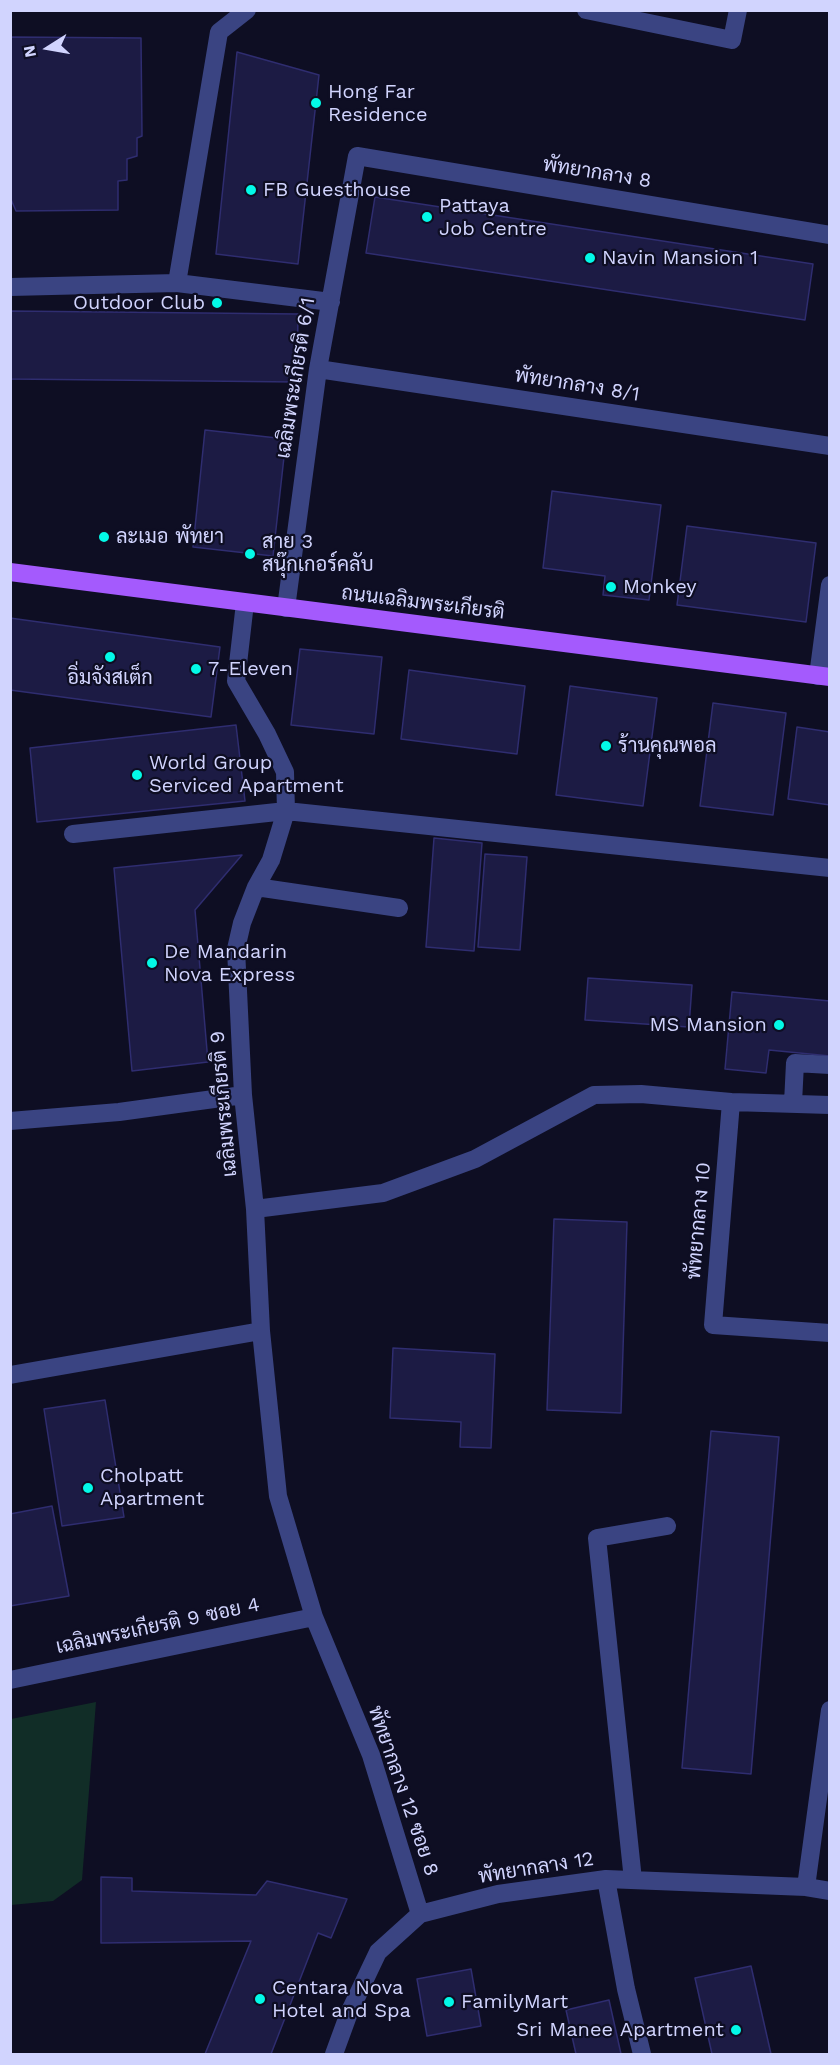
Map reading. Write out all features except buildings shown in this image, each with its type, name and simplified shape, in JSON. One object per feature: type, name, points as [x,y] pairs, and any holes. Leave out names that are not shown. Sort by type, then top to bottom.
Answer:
[{"type":"main road","name":"ถนนเฉลิมพระเกียรติ","points":[[10,572],[824,677]]},
{"type":"street","points":[[177,283],[219,32],[247,10]]},
{"type":"street","points":[[586,10],[732,40],[738,10]]},
{"type":"street","name":"พัทยากลาง 8","points":[[357,156],[830,235]]},
{"type":"street","name":"เฉลิมพระเกียรติ 6/1","points":[[286,608],[318,369],[357,156]]},
{"type":"street","points":[[10,287],[177,283],[330,302]]},
{"type":"street","name":"พัทยากลาง 8/1","points":[[318,369],[830,446]]},
{"type":"street","points":[[824,677],[830,585]]},
{"type":"street","name":"เฉลิมพระเกียรติ 9","points":[[245,603],[236,681],[267,734],[285,772],[286,811],[272,860],[256,887],[242,922],[236,950],[243,1095],[255,1209],[261,1331],[278,1496],[314,1617]]},
{"type":"street","points":[[73,834],[286,811],[830,868]]},
{"type":"street","points":[[256,887],[399,908]]},
{"type":"street","points":[[793,1103],[795,1063],[830,1065]]},
{"type":"street","points":[[255,1209],[384,1193],[475,1159],[594,1095],[642,1094],[731,1102],[830,1105]]},
{"type":"street","points":[[10,1121],[119,1112],[243,1095]]},
{"type":"street","name":"พัทยากลาง 10","points":[[731,1102],[713,1325],[830,1333]]},
{"type":"street","points":[[10,1376],[261,1331]]},
{"type":"street","points":[[633,1880],[597,1538],[667,1526]]},
{"type":"street","name":"เฉลิมพระเกียรติ 9 ซอย 4","points":[[10,1680],[314,1617]]},
{"type":"street","name":"พัทยากลาง 12 ซอย 8","points":[[314,1617],[371,1755],[420,1914]]},
{"type":"street","points":[[806,1887],[830,1710]]},
{"type":"street","points":[[606,1879],[626,1989],[642,2055]]},
{"type":"street","name":"พัทยากลาง 12","points":[[334,2055],[349,2013],[378,1952],[420,1914],[498,1894],[606,1879],[806,1887],[830,1891]]},
{"type":"green space","points":[[96,1702],[82,1880],[53,1901],[11,1905],[11,1719]]},
{"type":"place","name":"Hong Far Residence","points":[[316,103]]},
{"type":"place","name":"FB Guesthouse","points":[[251,190]]},
{"type":"place","name":"Pattaya Job Centre","points":[[427,217]]},
{"type":"place","name":"Navin Mansion 1","points":[[590,258]]},
{"type":"place","name":"Outdoor Club","points":[[217,303]]},
{"type":"place","name":"ละเมอ พัทยา","points":[[104,537]]},
{"type":"place","name":"สาย 3 สนุ๊กเกอร์คลับ","points":[[250,554]]},
{"type":"place","name":"Monkey","points":[[611,587]]},
{"type":"place","name":"อิ่มจังสเต็ก","points":[[110,657]]},
{"type":"place","name":"7-Eleven","points":[[196,669]]},
{"type":"place","name":"ร้านคุณพอล","points":[[606,746]]},
{"type":"place","name":"World Group Serviced Apartment","points":[[137,775]]},
{"type":"place","name":"De Mandarin Nova Express","points":[[152,963]]},
{"type":"place","name":"MS Mansion","points":[[779,1025]]},
{"type":"place","name":"Cholpatt Apartment","points":[[88,1488]]},
{"type":"place","name":"Centara Nova Hotel and Spa","points":[[260,1999]]},
{"type":"place","name":"FamilyMart","points":[[449,2002]]},
{"type":"place","name":"Sri Manee Apartment","points":[[736,2030]]}]
